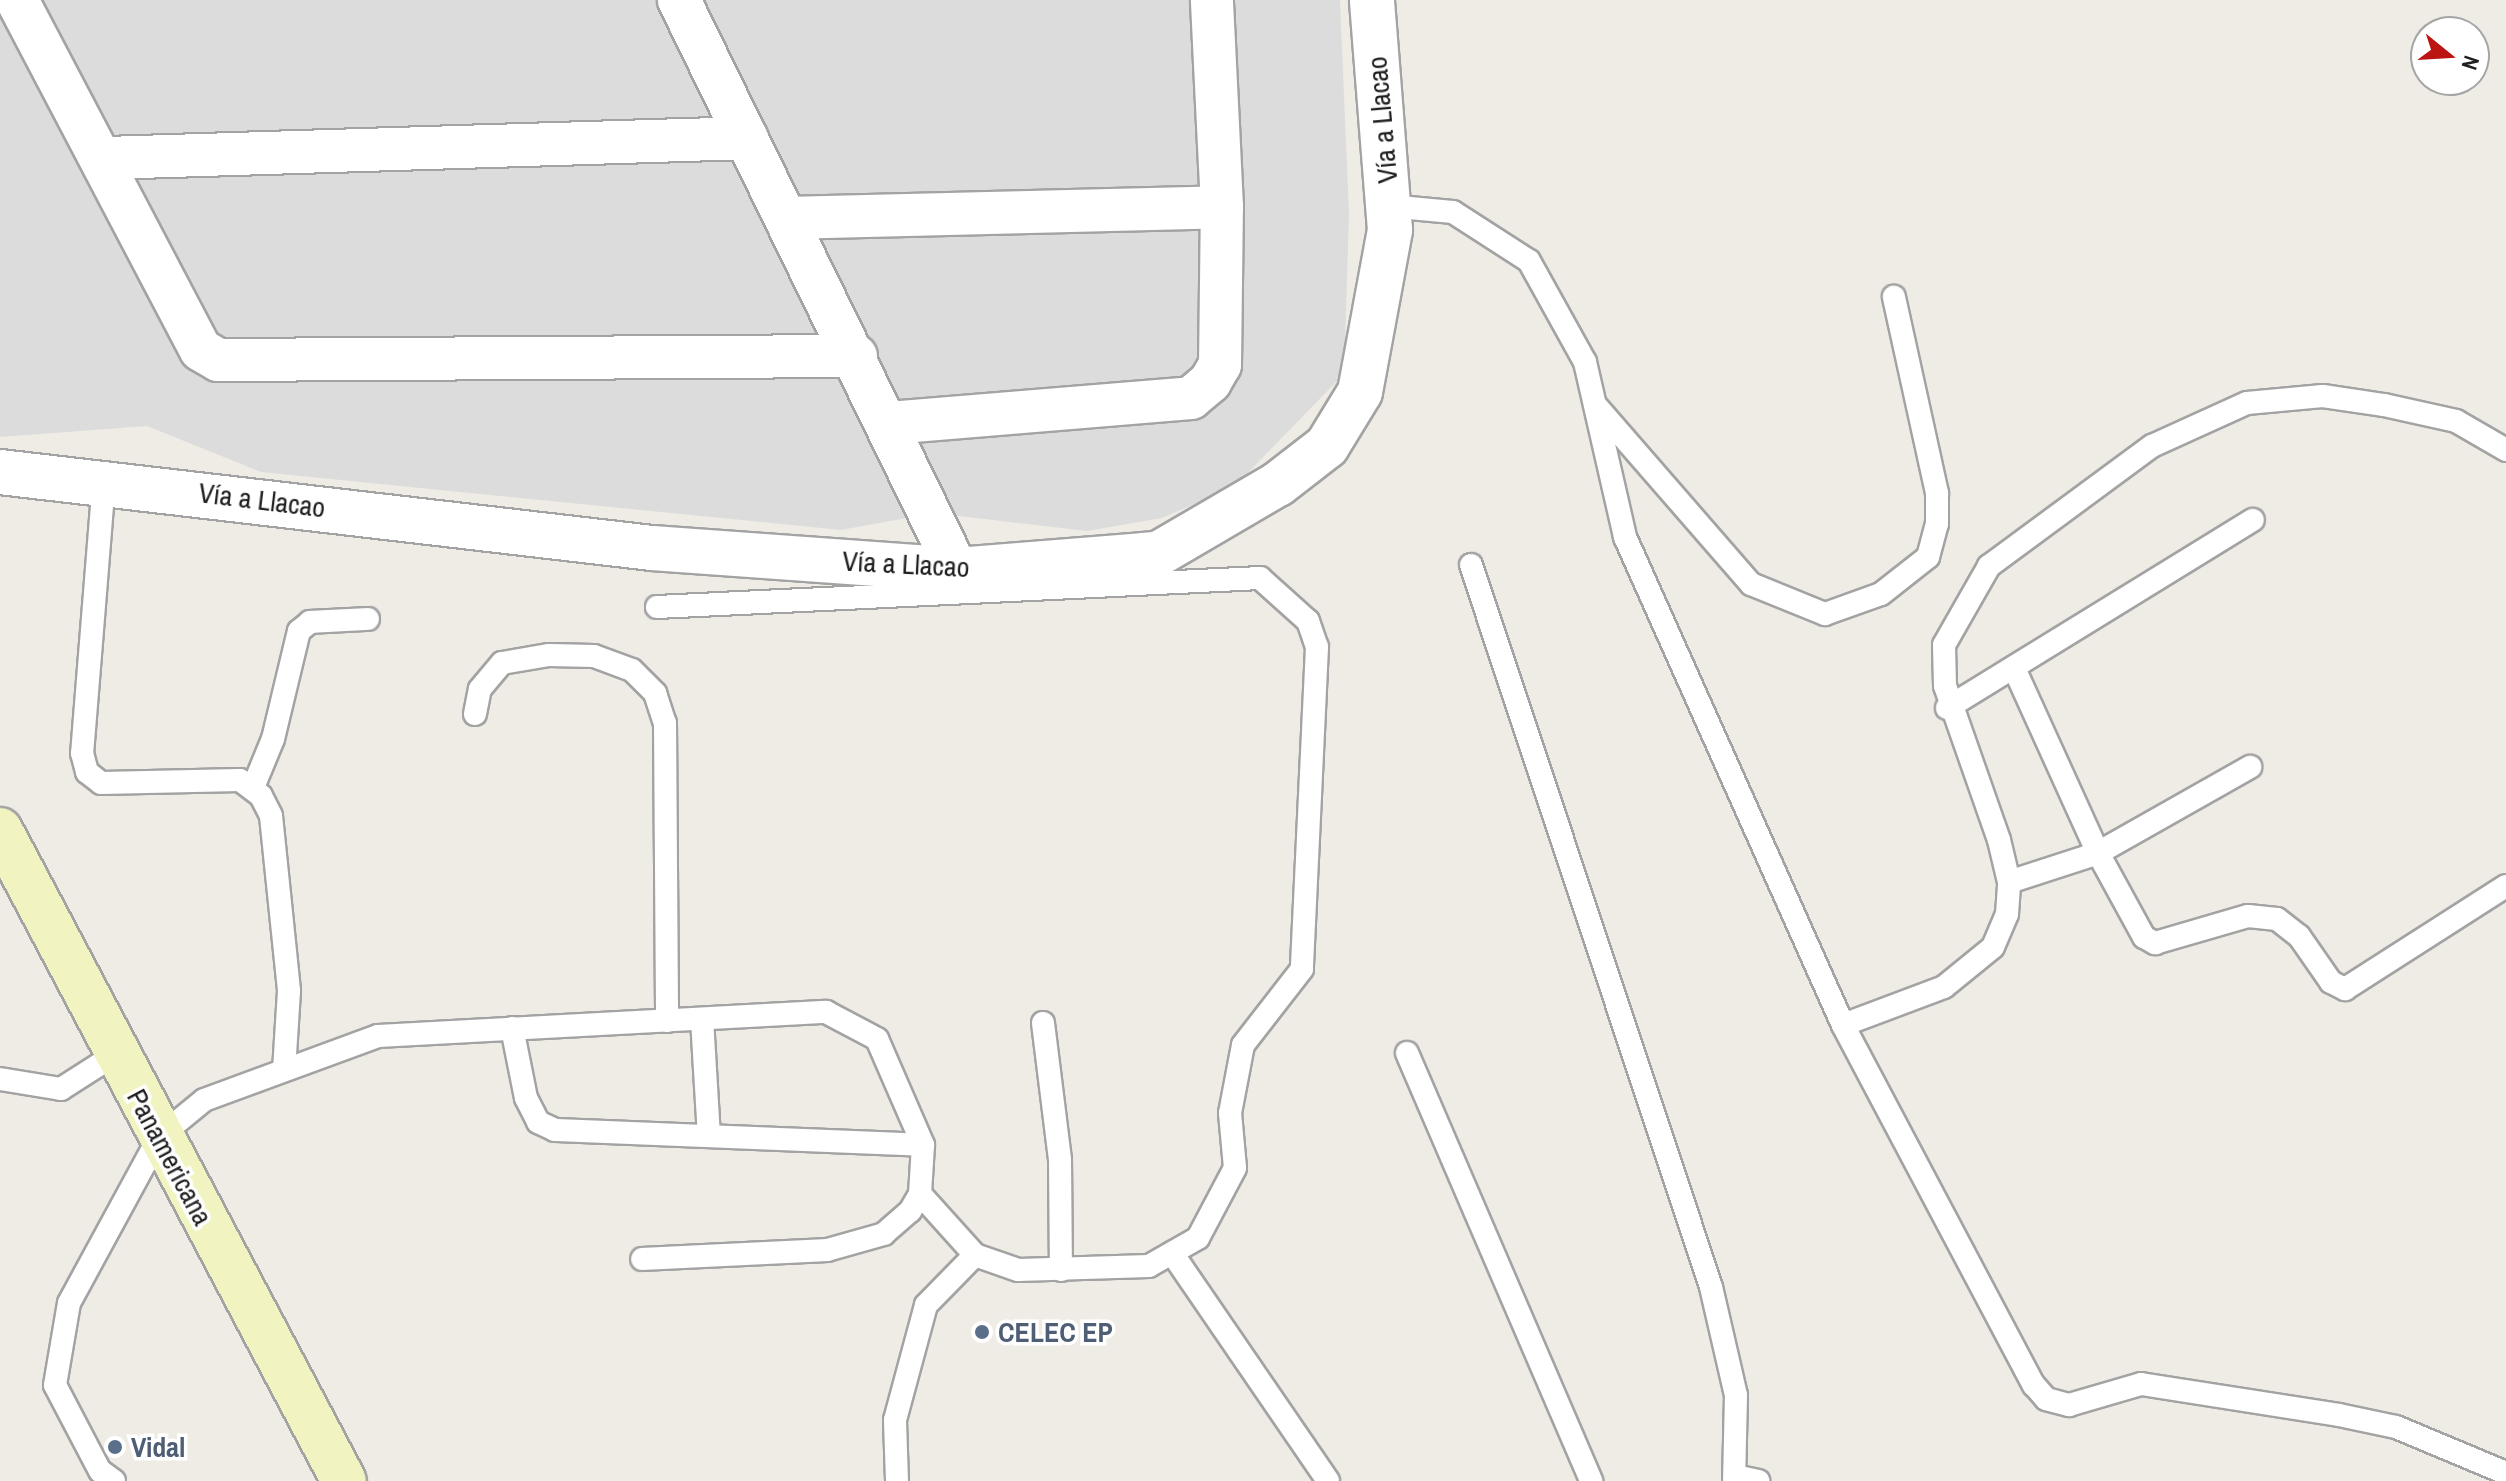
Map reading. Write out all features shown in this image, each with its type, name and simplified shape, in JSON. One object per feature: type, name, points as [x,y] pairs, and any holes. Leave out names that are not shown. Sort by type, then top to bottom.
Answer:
[{"type":"main road","name":"Panamericana","points":[[0,830],[159,1137],[344,1481]]},
{"type":"street","points":[[17,0],[105,158],[201,350],[218,360],[856,356]]},
{"type":"street","points":[[679,0],[889,423],[957,570]]},
{"type":"street","points":[[889,423],[1191,398],[1220,365],[1222,207],[1212,0]]},
{"type":"street","name":"Vía a Llacao","points":[[0,472],[104,481],[652,548],[957,570],[1158,554],[1278,484],[1327,446],[1360,392],[1388,206],[1372,0]]},
{"type":"street","points":[[105,158],[747,138]]},
{"type":"street","points":[[786,218],[1222,207]]},
{"type":"lane","points":[[1388,206],[1453,212],[1529,261],[1585,362],[1625,537],[1843,1025],[2046,1399],[2069,1405],[2141,1384],[2179,1388],[2234,1404],[2396,1427],[2506,1473]]},
{"type":"lane","points":[[1595,405],[1751,584],[1825,614],[1881,594],[1928,557],[1937,524],[1937,493],[1894,297]]},
{"type":"lane","points":[[1843,1025],[1944,987],[1993,947],[2009,882],[1947,708],[1944,645],[1989,566],[2166,440],[2247,403],[2323,396],[2456,421],[2506,450]]},
{"type":"lane","points":[[104,481],[82,753],[87,772],[101,783],[254,785]]},
{"type":"lane","points":[[1947,708],[2253,520]]},
{"type":"lane","points":[[1471,565],[1711,1287],[1736,1395],[1734,1479],[1758,1481]]},
{"type":"lane","points":[[657,607],[1260,578],[1308,621],[1317,647],[1302,969],[1243,1045],[1230,1113],[1235,1168],[1198,1238],[1149,1266],[1018,1270],[975,1255],[920,1194]]},
{"type":"lane","points":[[254,785],[273,739],[299,631],[310,622],[368,619]]},
{"type":"lane","points":[[475,714],[480,689],[502,663],[549,655],[594,656],[632,670],[655,693],[665,723],[667,1021]]},
{"type":"lane","points":[[2014,668],[2098,853],[2144,937],[2155,943],[2248,916],[2277,919],[2299,936],[2331,982],[2345,989],[2506,886]]},
{"type":"lane","points":[[2009,882],[2098,853],[2250,767]]},
{"type":"lane","points":[[254,785],[271,816],[289,991],[284,1070]]},
{"type":"lane","points":[[114,1481],[100,1471],[55,1385],[69,1303],[159,1137],[225,1089],[378,1036],[826,1012],[857,1023],[877,1039],[923,1145],[920,1194],[884,1234],[827,1250],[642,1259]]},
{"type":"lane","points":[[702,1019],[709,1136]]},
{"type":"lane","points":[[1043,1023],[1060,1160],[1061,1270]]},
{"type":"lane","points":[[512,1028],[526,1098],[546,1128],[923,1145]]},
{"type":"lane","points":[[1407,1053],[1591,1481]]},
{"type":"lane","points":[[0,1079],[61,1089],[116,1054]]},
{"type":"lane","points":[[1172,1253],[1328,1481]]},
{"type":"lane","points":[[897,1481],[895,1420],[926,1305],[975,1255]]},
{"type":"shaded area","points":[[0,0],[1340,0],[1349,214],[1344,374],[1235,486],[1162,518],[1087,531],[934,513],[841,530],[261,472],[147,426],[0,437]]},
{"type":"place","name":"CELEC EP","points":[[982,1332]]},
{"type":"place","name":"Vidal","points":[[115,1447]]}]
